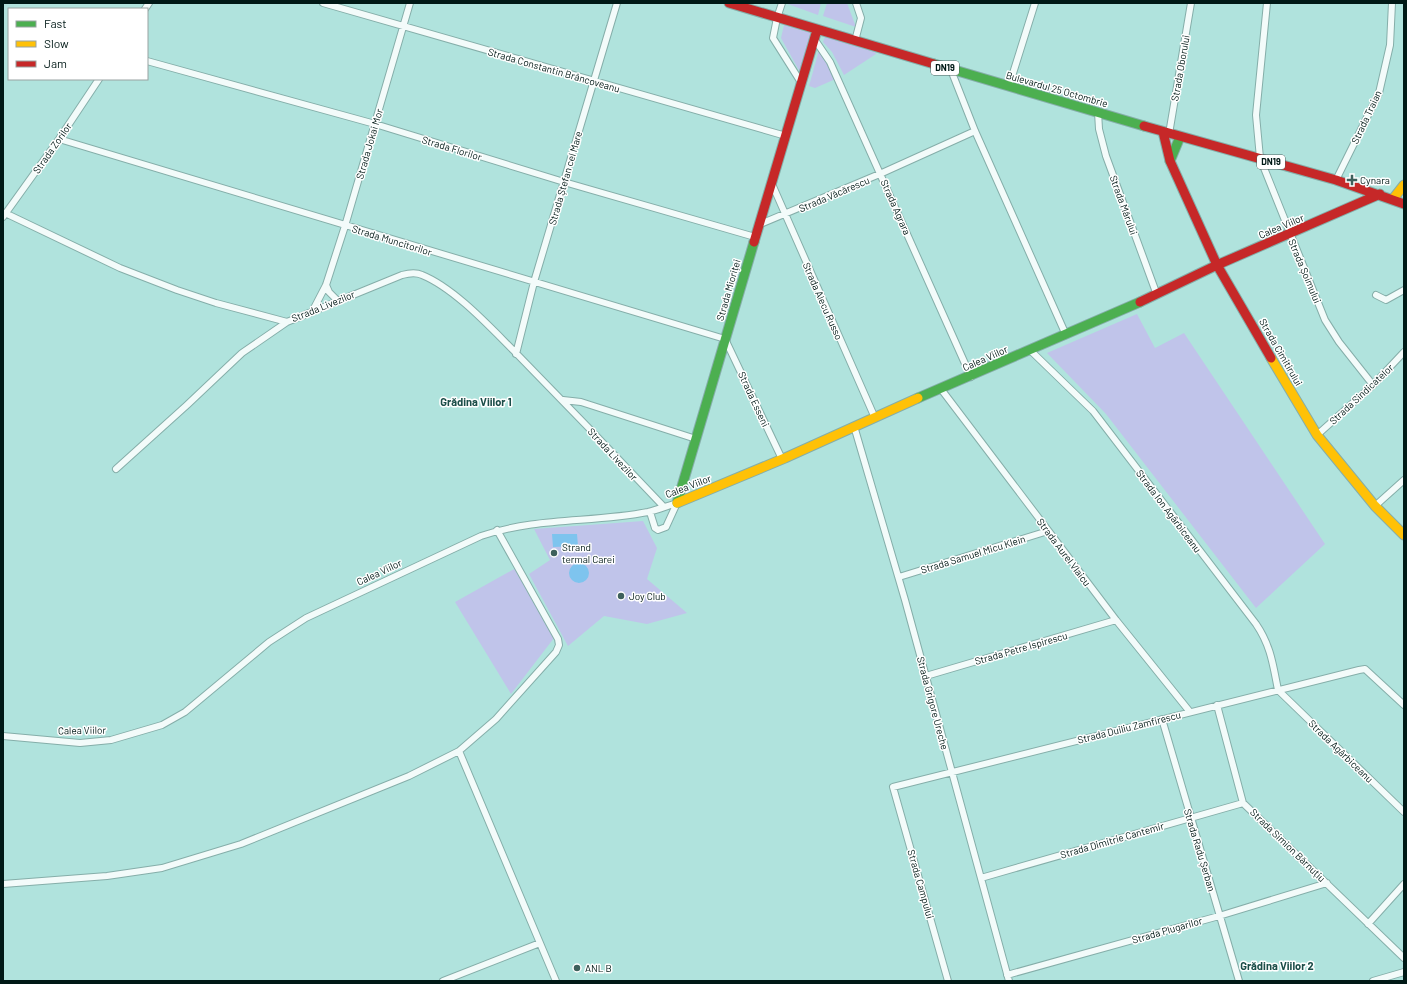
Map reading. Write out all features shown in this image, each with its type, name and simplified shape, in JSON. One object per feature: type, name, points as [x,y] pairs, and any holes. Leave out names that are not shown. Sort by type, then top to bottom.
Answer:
[{"type":"street","name":"Strada Constantin Brâncoveanu","points":[[323,3],[786,136]]},
{"type":"street","name":"Strada Jokai Mor","points":[[312,312],[326,285],[345,226],[410,3]]},
{"type":"street","name":"Strada Ștefan cel Mare","points":[[516,354],[534,282],[617,3]]},
{"type":"street","name":"Bulevardul 25 Octombrie","points":[[729,3],[951,70],[1180,137],[1260,158],[1380,194]]},
{"type":"street","points":[[782,3],[773,34],[775,43],[802,84]]},
{"type":"street","points":[[855,41],[861,18],[856,3]]},
{"type":"street","points":[[1009,86],[1034,3]]},
{"type":"street","name":"Strada Oborului","points":[[1166,133],[1191,3]]},
{"type":"street","name":"Strada Șoimului","points":[[1267,3],[1256,115],[1260,158],[1289,234],[1325,320],[1339,342],[1373,385]]},
{"type":"street","name":"Strada Traian","points":[[1336,180],[1379,93],[1390,45],[1392,3]]},
{"type":"street","name":"Strada Mioriței","points":[[677,503],[758,225],[772,184],[817,30]]},
{"type":"street","name":"Strada Agrara","points":[[815,40],[830,62],[882,173],[971,377]]},
{"type":"street","name":"Strada Florilor","points":[[148,61],[375,124],[564,182],[755,237]]},
{"type":"street","points":[[951,70],[975,131],[1066,335]]},
{"type":"street","name":"Strada Zorilor","points":[[4,215],[59,139],[98,80]]},
{"type":"street","name":"Strada Mărului","points":[[1098,112],[1099,129],[1106,156],[1157,295]]},
{"type":"street","name":"Strada Văcărescu","points":[[758,225],[882,173],[975,131]]},
{"type":"street","name":"Strada Cimitirului","points":[[1166,133],[1170,161],[1217,265],[1317,436],[1375,506],[1404,535]]},
{"type":"street","points":[[1170,161],[1180,137]]},
{"type":"street","name":"Strada Muncitorilor","points":[[59,139],[725,339]]},
{"type":"street","name":"Strada Alecu Russo","points":[[772,184],[784,215],[875,418]]},
{"type":"street","points":[[1393,199],[1404,185]]},
{"type":"street","name":"Calea Viilor","points":[[3,736],[80,743],[111,740],[162,725],[185,712],[269,642],[306,618],[481,536],[498,530],[538,522],[650,512],[677,503],[971,377],[1157,295],[1217,265],[1380,194]]},
{"type":"street","name":"DN19","points":[[1380,194],[1404,204]]},
{"type":"street","name":"Strada Livezilor","points":[[4,215],[120,268],[177,290],[216,303],[287,322],[402,275],[412,273],[422,275],[444,288],[484,322],[563,400],[664,507]]},
{"type":"street","points":[[326,285],[329,292],[338,301]]},
{"type":"street","points":[[1376,295],[1381,299],[1386,300],[1404,290]]},
{"type":"street","points":[[116,469],[242,354],[287,322]]},
{"type":"street","name":"Strada Esseni","points":[[725,339],[782,459]]},
{"type":"street","name":"Strada Ion Agârbiceanu","points":[[1030,350],[1093,411],[1256,624],[1266,638],[1278,690]]},
{"type":"street","name":"Strada Sindicatelor","points":[[1317,436],[1373,385],[1404,352]]},
{"type":"street","name":"Strada Aurel Vlaicu","points":[[941,389],[1116,620],[1190,712]]},
{"type":"street","points":[[563,400],[581,402],[696,439]]},
{"type":"street","name":"Strada Grigore Ureche","points":[[854,426],[899,577],[1008,978]]},
{"type":"street","points":[[1375,506],[1404,480]]},
{"type":"street","points":[[650,512],[655,528],[658,530],[662,529],[666,527],[677,503]]},
{"type":"street","points":[[3,884],[107,876],[162,868],[248,842],[409,776],[460,751],[496,719],[556,652],[559,645],[558,639],[498,530]]},
{"type":"street","name":"Strada Samuel Micu Klein","points":[[899,577],[1048,531]]},
{"type":"street","name":"Strada Petre Ispirescu","points":[[926,676],[1116,620]]},
{"type":"street","name":"Strada Duiliu Zamfirescu","points":[[893,787],[1216,705],[1365,669],[1404,705]]},
{"type":"street","name":"Strada Agârbiceanu","points":[[1278,690],[1404,812]]},
{"type":"street","name":"Strada Simion Bărnuțiu","points":[[1216,705],[1243,803],[1404,958]]},
{"type":"street","name":"Strada Radu Șerban","points":[[1162,719],[1239,981]]},
{"type":"street","points":[[460,751],[556,981]]},
{"type":"street","name":"Strada Campului","points":[[893,787],[948,981]]},
{"type":"street","name":"Strada Dimitrie Cantemir","points":[[981,878],[1243,803]]},
{"type":"street","name":"Strada Plugarilor","points":[[1008,978],[1327,883]]},
{"type":"street","points":[[1368,924],[1404,884]]},
{"type":"street","points":[[443,981],[540,943]]},
{"type":"street","points":[[1372,981],[1404,972]]},
{"type":"shaded area","points":[[785,3],[821,3],[818,15]]},
{"type":"shaded area","points":[[827,3],[847,3],[856,27],[823,16]]},
{"type":"shaded area","points":[[784,25],[814,34],[801,74],[781,38]]},
{"type":"shaded area","points":[[825,37],[875,52],[876,54],[844,75],[832,52],[823,42]]},
{"type":"shaded area","points":[[819,50],[838,78],[815,88],[809,86]]},
{"type":"shaded area","points":[[1137,314],[1155,348],[1184,333],[1325,544],[1256,608],[1106,414],[1047,353]]},
{"type":"shaded area","name":"Strand termal Carei","points":[[643,521],[657,548],[647,579],[687,613],[647,624],[604,616],[568,646],[529,574],[550,560],[534,529]]},
{"type":"shaded area","points":[[552,534],[577,534],[578,546],[553,547]]},
{"type":"shaded area","points":[[575,563],[583,563],[589,569],[589,577],[583,583],[575,583],[569,577],[569,569]]},
{"type":"shaded area","points":[[516,568],[554,638],[511,694],[455,602]]},
{"type":"traffic: fast","points":[[934,64],[1144,126]]},
{"type":"traffic: fast","points":[[1170,161],[1180,137]]},
{"type":"traffic: fast","points":[[677,503],[754,242]]},
{"type":"traffic: fast","points":[[918,398],[1140,302]]},
{"type":"traffic: slow","points":[[1393,199],[1404,185]]},
{"type":"traffic: slow","points":[[1271,358],[1317,435],[1375,506],[1404,535]]},
{"type":"traffic: slow","points":[[677,503],[785,458],[918,398]]},
{"type":"traffic: jam","points":[[729,3],[934,64]]},
{"type":"traffic: jam","points":[[754,242],[817,30]]},
{"type":"traffic: jam","points":[[1144,126],[1336,180],[1404,204]]},
{"type":"traffic: jam","points":[[1163,132],[1170,161],[1217,265],[1271,358]]},
{"type":"traffic: jam","points":[[1140,302],[1217,265],[1380,194]]},
{"type":"place","name":"Cynara","points":[[1352,180]]},
{"type":"place","name":"Strand termal Carei","points":[[554,553]]},
{"type":"place","name":"Joy Club","points":[[621,596]]},
{"type":"place","name":"ANL B","points":[[577,968]]},
{"type":"district","name":"Grădina Viilor 1","points":[[476,402]]},
{"type":"district","name":"Grădina Viilor 2","points":[[1277,966]]}]
